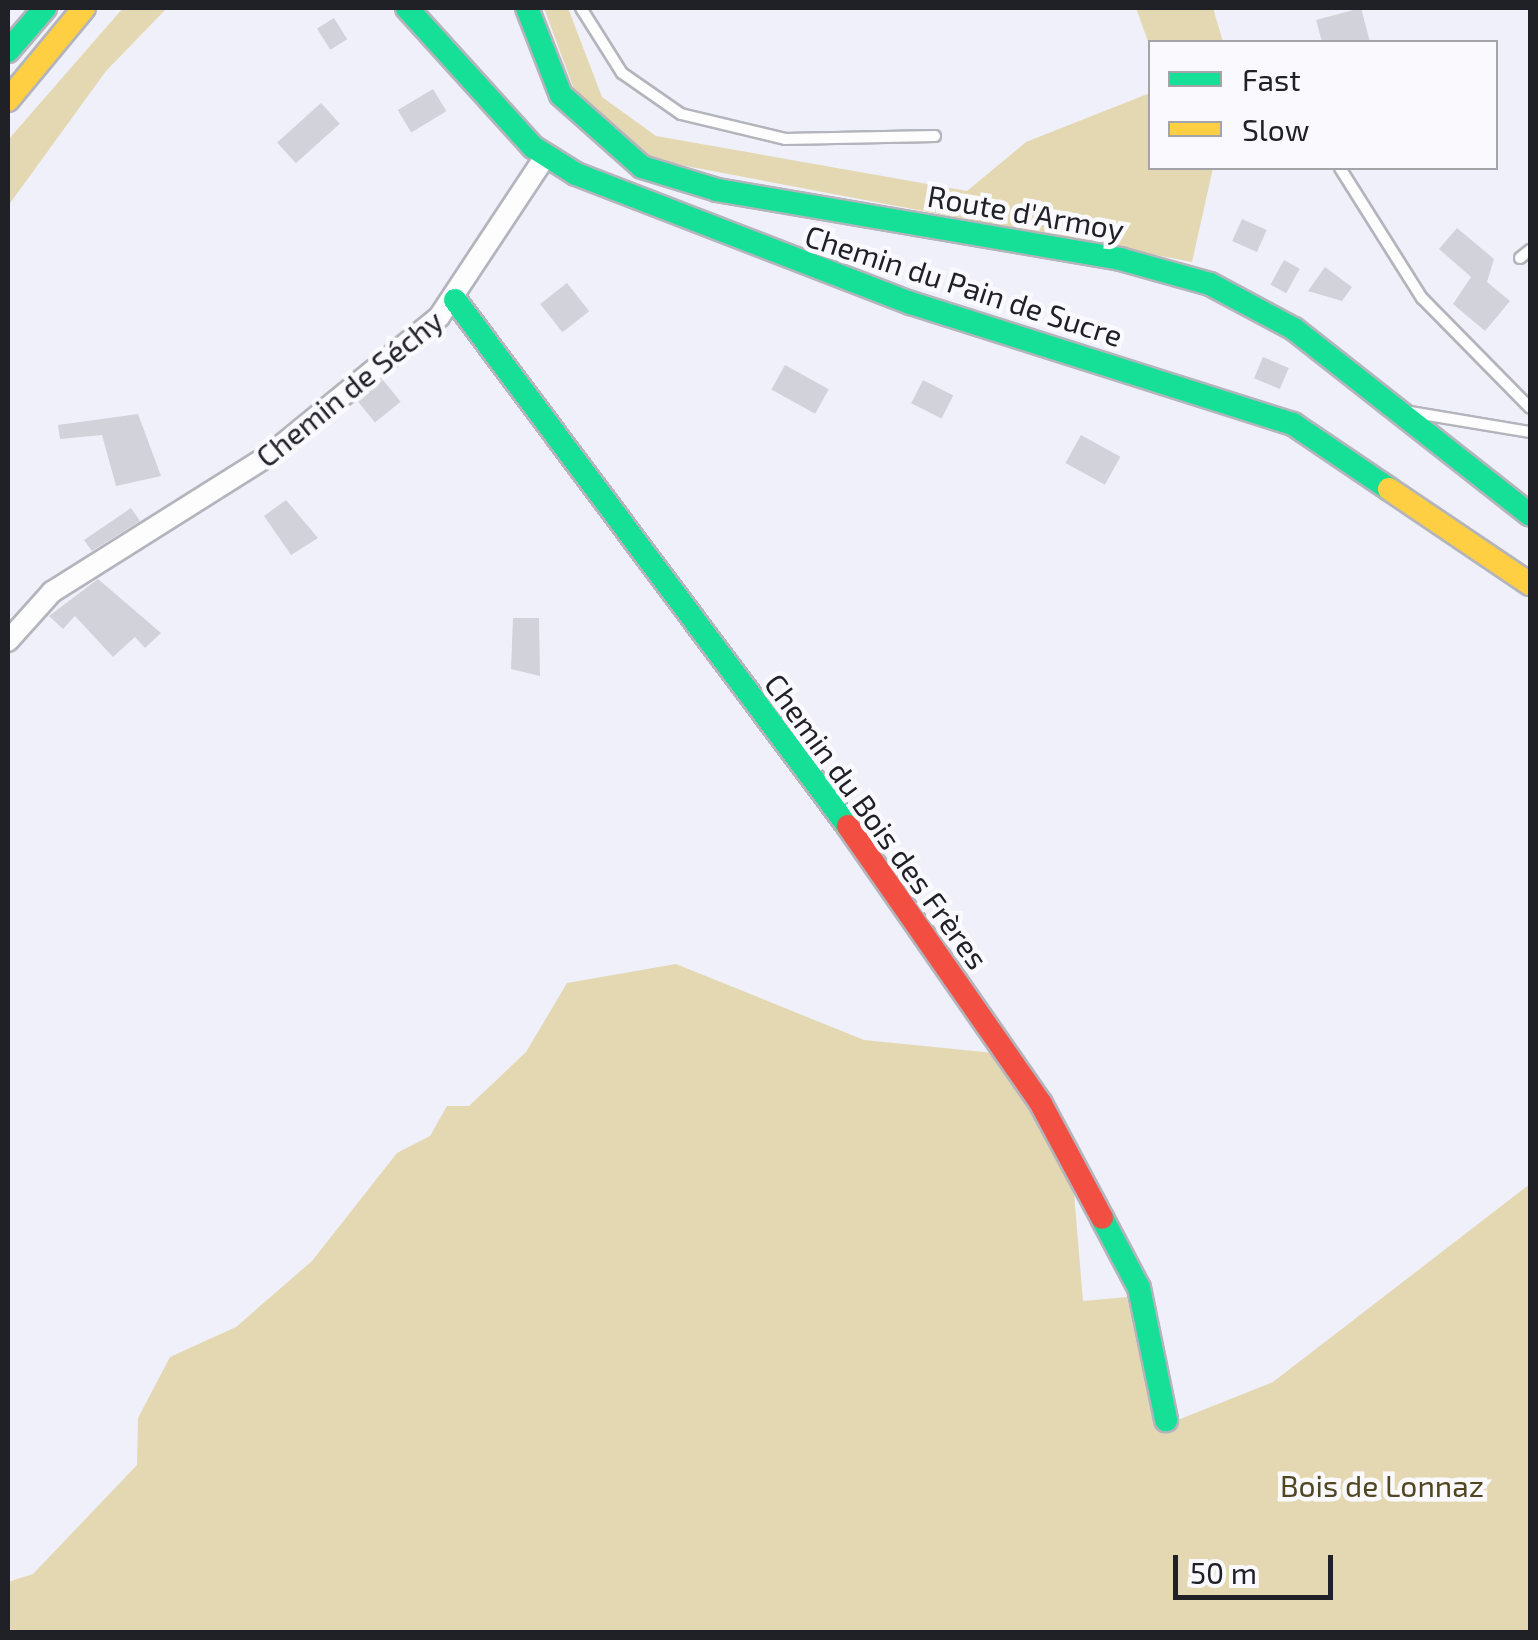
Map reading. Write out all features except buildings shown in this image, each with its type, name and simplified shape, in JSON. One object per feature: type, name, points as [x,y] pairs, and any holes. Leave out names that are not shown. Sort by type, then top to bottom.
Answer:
[{"type":"main road","points":[[8,51],[45,8]]},
{"type":"main road","points":[[8,100],[84,8]]},
{"type":"main road","name":"Chemin du Pain de Sucre","points":[[406,8],[545,157],[641,204],[893,296],[1293,424],[1530,584]]},
{"type":"main road","name":"Route d'Armoy","points":[[527,8],[561,95],[642,166],[717,190],[1186,274],[1266,311],[1404,413],[1530,515]]},
{"type":"main road","name":"Chemin du Bois des Frères","points":[[455,300],[908,908],[1041,1104],[1139,1288],[1166,1420]]},
{"type":"street","name":"Chemin de Séchy","points":[[8,641],[70,579],[296,436],[455,300],[545,157]]},
{"type":"lane","points":[[581,8],[622,74],[680,114],[784,139],[935,136]]},
{"type":"lane","points":[[1341,170],[1422,298],[1530,408]]},
{"type":"lane","points":[[1520,258],[1530,250]]},
{"type":"lane","points":[[1404,413],[1530,432]]},
{"type":"green space","points":[[123,8],[167,8],[106,71],[8,206],[8,140]]},
{"type":"green space","points":[[544,8],[568,8],[602,97],[656,136],[967,191],[1026,142],[1148,94],[1148,170],[1213,170],[1192,262],[654,160],[575,92]]},
{"type":"green space","points":[[1136,8],[1213,8],[1222,40],[1148,40]]},
{"type":"green space","name":"Bois de Lonnaz","points":[[676,964],[864,1040],[994,1053],[1073,1181],[1083,1301],[1127,1297],[1155,1429],[1273,1382],[1530,1184],[1530,1632],[8,1632],[8,1582],[33,1574],[137,1465],[138,1418],[170,1357],[236,1327],[312,1261],[397,1153],[430,1136],[447,1106],[469,1106],[526,1052],[567,983]]},
{"type":"traffic: fast","points":[[8,51],[45,8]]},
{"type":"traffic: fast","points":[[407,8],[533,147],[576,174],[911,303],[1293,424],[1389,489]]},
{"type":"traffic: fast","points":[[527,8],[561,95],[642,167],[717,190],[1120,259],[1210,284],[1294,329],[1530,515]]},
{"type":"traffic: fast","points":[[455,300],[848,826]]},
{"type":"traffic: fast","points":[[1102,1218],[1139,1288],[1166,1420]]},
{"type":"traffic: slow","points":[[8,100],[84,8]]},
{"type":"traffic: slow","points":[[1389,489],[1530,584]]},
{"type":"traffic: jam","points":[[848,826],[1041,1104],[1102,1218]]}]
